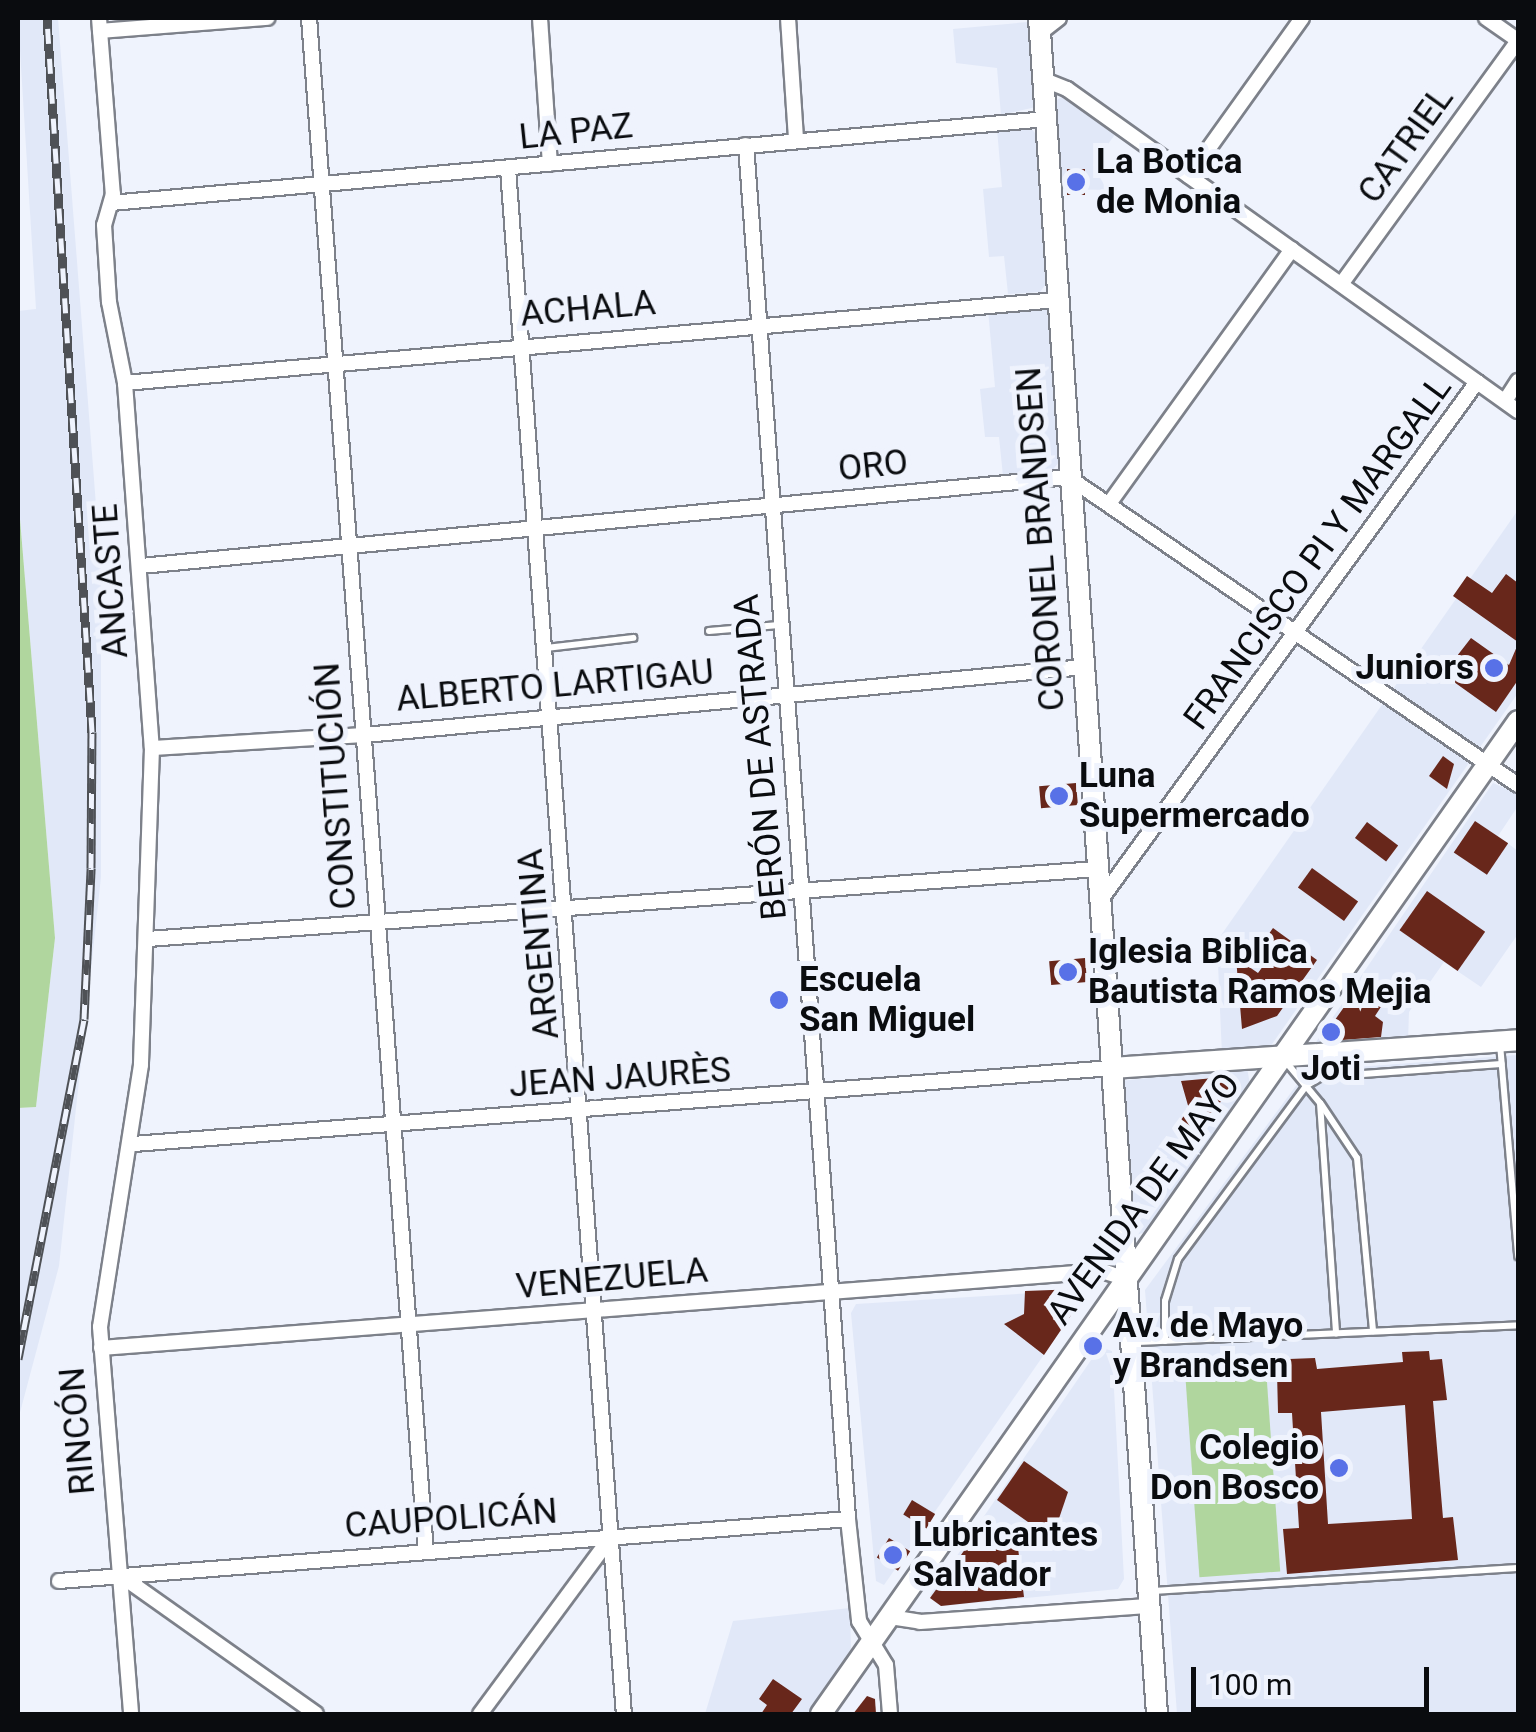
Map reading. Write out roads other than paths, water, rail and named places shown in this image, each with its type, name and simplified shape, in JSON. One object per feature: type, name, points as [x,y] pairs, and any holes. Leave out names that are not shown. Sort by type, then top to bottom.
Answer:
[{"type":"street","points":[[99,24],[267,18]]},
{"type":"street","name":"CONSTITUCIÓN","points":[[309,18],[337,366],[347,548],[365,735],[375,923],[413,1325],[426,1550]]},
{"type":"street","points":[[540,18],[550,164]]},
{"type":"street","points":[[788,18],[796,139]]},
{"type":"street","points":[[1039,25],[1059,18]]},
{"type":"street","points":[[1189,176],[1302,18]]},
{"type":"street","points":[[1486,18],[1518,41]]},
{"type":"street","name":"ANCASTE","points":[[99,24],[111,203],[104,225],[109,302],[125,382],[152,748],[148,939],[132,1144]]},
{"type":"street","name":"CORONEL BRANDSEN","points":[[1039,25],[1157,1714]]},
{"type":"street","name":"CATRIEL","points":[[1342,283],[1518,41]]},
{"type":"street","points":[[1042,79],[1189,176],[1518,411]]},
{"type":"street","name":"LA PAZ","points":[[111,203],[1046,119]]},
{"type":"street","name":"BERÓN DE ASTRADA","points":[[746,145],[848,1519],[858,1620],[886,1666],[890,1714]]},
{"type":"street","name":"ARGENTINA","points":[[508,169],[568,909],[624,1714]]},
{"type":"street","points":[[1111,502],[1292,250]]},
{"type":"street","name":"ACHALA","points":[[125,382],[337,366],[758,323],[1058,300]]},
{"type":"street","points":[[1505,401],[1518,381]]},
{"type":"street","name":"FRANCISCO PI Y MARGALL","points":[[1099,902],[1476,382]]},
{"type":"street","points":[[1068,478],[1111,502],[1518,785]]},
{"type":"street","name":"ORO","points":[[140,566],[1068,478]]},
{"type":"street","name":"ALBERTO LARTIGAU","points":[[152,748],[365,735],[1084,667]]},
{"type":"street","name":"AVENIDA DE MAYO","points":[[822,1714],[1518,721]]},
{"type":"street","points":[[148,939],[1097,869]]},
{"type":"street","points":[[1112,1068],[1284,1059],[1509,1040]]},
{"type":"street","name":"JEAN JAURÈS","points":[[132,1144],[1112,1068]]},
{"type":"street","name":"RINCÓN","points":[[131,1714],[100,1348],[132,1144]]},
{"type":"street","name":"VENEZUELA","points":[[100,1348],[1102,1271],[1126,1279]]},
{"type":"street","name":"CAUPOLICÁN","points":[[59,1581],[848,1519]]},
{"type":"street","points":[[480,1714],[611,1537]]},
{"type":"street","points":[[120,1575],[316,1714]]},
{"type":"street","points":[[890,1616],[920,1622],[1147,1599]]},
{"type":"lane","points":[[709,630],[780,624]]},
{"type":"lane","points":[[544,648],[633,638]]},
{"type":"lane","points":[[1509,1040],[1502,1064],[1518,1256]]},
{"type":"lane","points":[[1284,1059],[1320,1102],[1357,1158],[1374,1331]]},
{"type":"lane","points":[[1164,1341],[1168,1282],[1178,1260],[1304,1082],[1321,1077],[1502,1064]]},
{"type":"lane","points":[[1320,1102],[1336,1333]]},
{"type":"lane","points":[[1129,1342],[1518,1325]]},
{"type":"lane","points":[[1147,1599],[1518,1568]]},
{"type":"railway","points":[[18,1359],[84,1019],[91,868],[92,732],[47,18]]},
{"type":"place","name":"La Botica de Monia","points":[[1076,182]]},
{"type":"place","name":"Juniors","points":[[1494,668]]},
{"type":"place","name":"Luna Supermercado","points":[[1059,796]]},
{"type":"place","name":"Iglesia Biblica Bautista Ramos Mejia","points":[[1068,972]]},
{"type":"place","name":"Escuela San Miguel","points":[[779,1000]]},
{"type":"place","name":"Joti","points":[[1331,1032]]},
{"type":"place","name":"Av. de Mayo y Brandsen","points":[[1093,1346]]},
{"type":"place","name":"Colegio Don Bosco","points":[[1339,1468]]},
{"type":"place","name":"Lubricantes Salvador","points":[[893,1555]]}]
